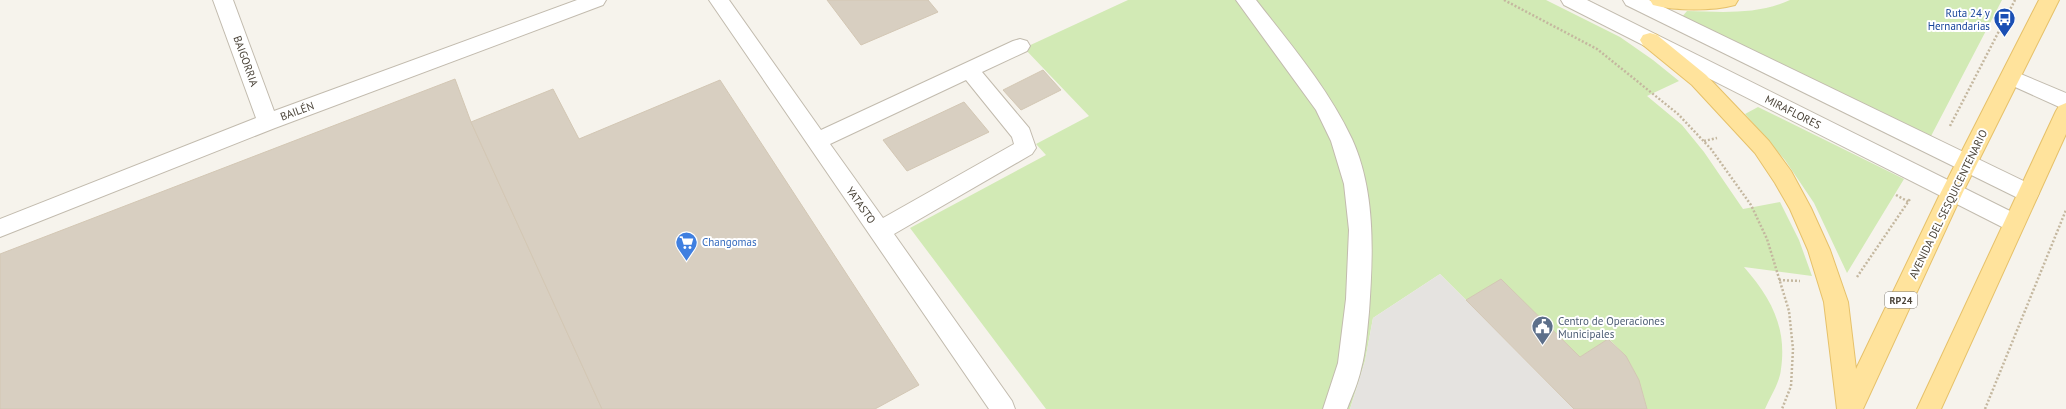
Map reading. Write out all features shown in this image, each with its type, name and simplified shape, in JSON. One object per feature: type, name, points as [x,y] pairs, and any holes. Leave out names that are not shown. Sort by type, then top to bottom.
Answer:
[{"type":"main road","points":[[1660,0],[1695,2],[1728,0]]},
{"type":"main road","name":"AVENIDA DEL SESQUICENTENARIO","points":[[1850,409],[1952,192],[2049,0]]},
{"type":"main road","points":[[1650,40],[1699,80],[1762,147],[1783,177],[1800,208],[1819,250],[1836,302],[1850,409]]},
{"type":"main road","points":[[1929,409],[2066,111]]},
{"type":"street","name":"BAIGORRIA","points":[[223,0],[268,122]]},
{"type":"street","name":"BAILÉN","points":[[0,228],[268,122],[596,0]]},
{"type":"street","name":"YATASTO","points":[[719,0],[1003,409]]},
{"type":"street","points":[[1246,0],[1315,92],[1341,140],[1357,198],[1360,249],[1360,287],[1349,368],[1335,409]]},
{"type":"street","name":"MIRAFLORES","points":[[1571,0],[2014,223]]},
{"type":"street","points":[[1633,0],[2028,193]]},
{"type":"street","points":[[817,141],[1020,46]]},
{"type":"street","points":[[880,231],[1025,148],[1022,134],[969,70]]},
{"type":"street","points":[[2011,77],[2066,102]]},
{"type":"path","points":[[1504,0],[1597,49],[1678,114],[1712,149],[1751,205],[1767,239],[1789,311],[1793,349],[1791,386],[1782,409]]},
{"type":"path","points":[[1704,141],[1748,133]]},
{"type":"path","points":[[1895,194],[1908,202]]},
{"type":"path","points":[[1985,409],[2066,210]]},
{"type":"green space","points":[[1128,0],[1546,0],[1620,37],[1653,60],[1679,81],[1647,96],[1682,125],[1704,152],[1743,209],[1780,202],[1799,240],[1812,276],[1744,267],[1762,290],[1769,302],[1775,314],[1782,340],[1780,374],[1765,409],[1647,409],[1638,379],[1630,363],[1609,339],[1580,357],[1501,280],[1466,300],[1440,274],[1373,318],[1365,361],[1350,409],[1046,409],[910,228],[1046,155],[1036,144],[1089,116],[1024,48]]},
{"type":"green space","points":[[1790,0],[2002,0],[1930,138],[1681,18],[1687,11],[1739,12],[1778,5]]},
{"type":"green space","points":[[1758,107],[1904,179],[1847,273],[1814,203],[1785,160],[1745,114]]},
{"type":"shaded area","points":[[1440,274],[1574,409],[1350,409],[1365,361],[1373,318]]},
{"type":"building","points":[[827,0],[928,0],[938,12],[861,45]]},
{"type":"building","points":[[1043,70],[1061,90],[1021,110],[1003,90]]},
{"type":"building","points":[[455,79],[471,122],[602,409],[0,409],[0,254]]},
{"type":"building","name":"Changomas","points":[[720,80],[919,385],[875,409],[602,409],[471,122],[553,89],[579,139]]},
{"type":"building","points":[[964,102],[989,132],[907,171],[883,140]]},
{"type":"building","name":"Centro de Operaciones Municipales","points":[[1501,279],[1580,357],[1608,339],[1626,356],[1639,380],[1647,409],[1574,409],[1466,300]]},
{"type":"place","name":"Ruta 24 y Hernandarias","points":[[2005,38]]},
{"type":"place","name":"Changomas","points":[[687,262]]},
{"type":"place","name":"Centro de Operaciones Municipales","points":[[1542,346]]}]
